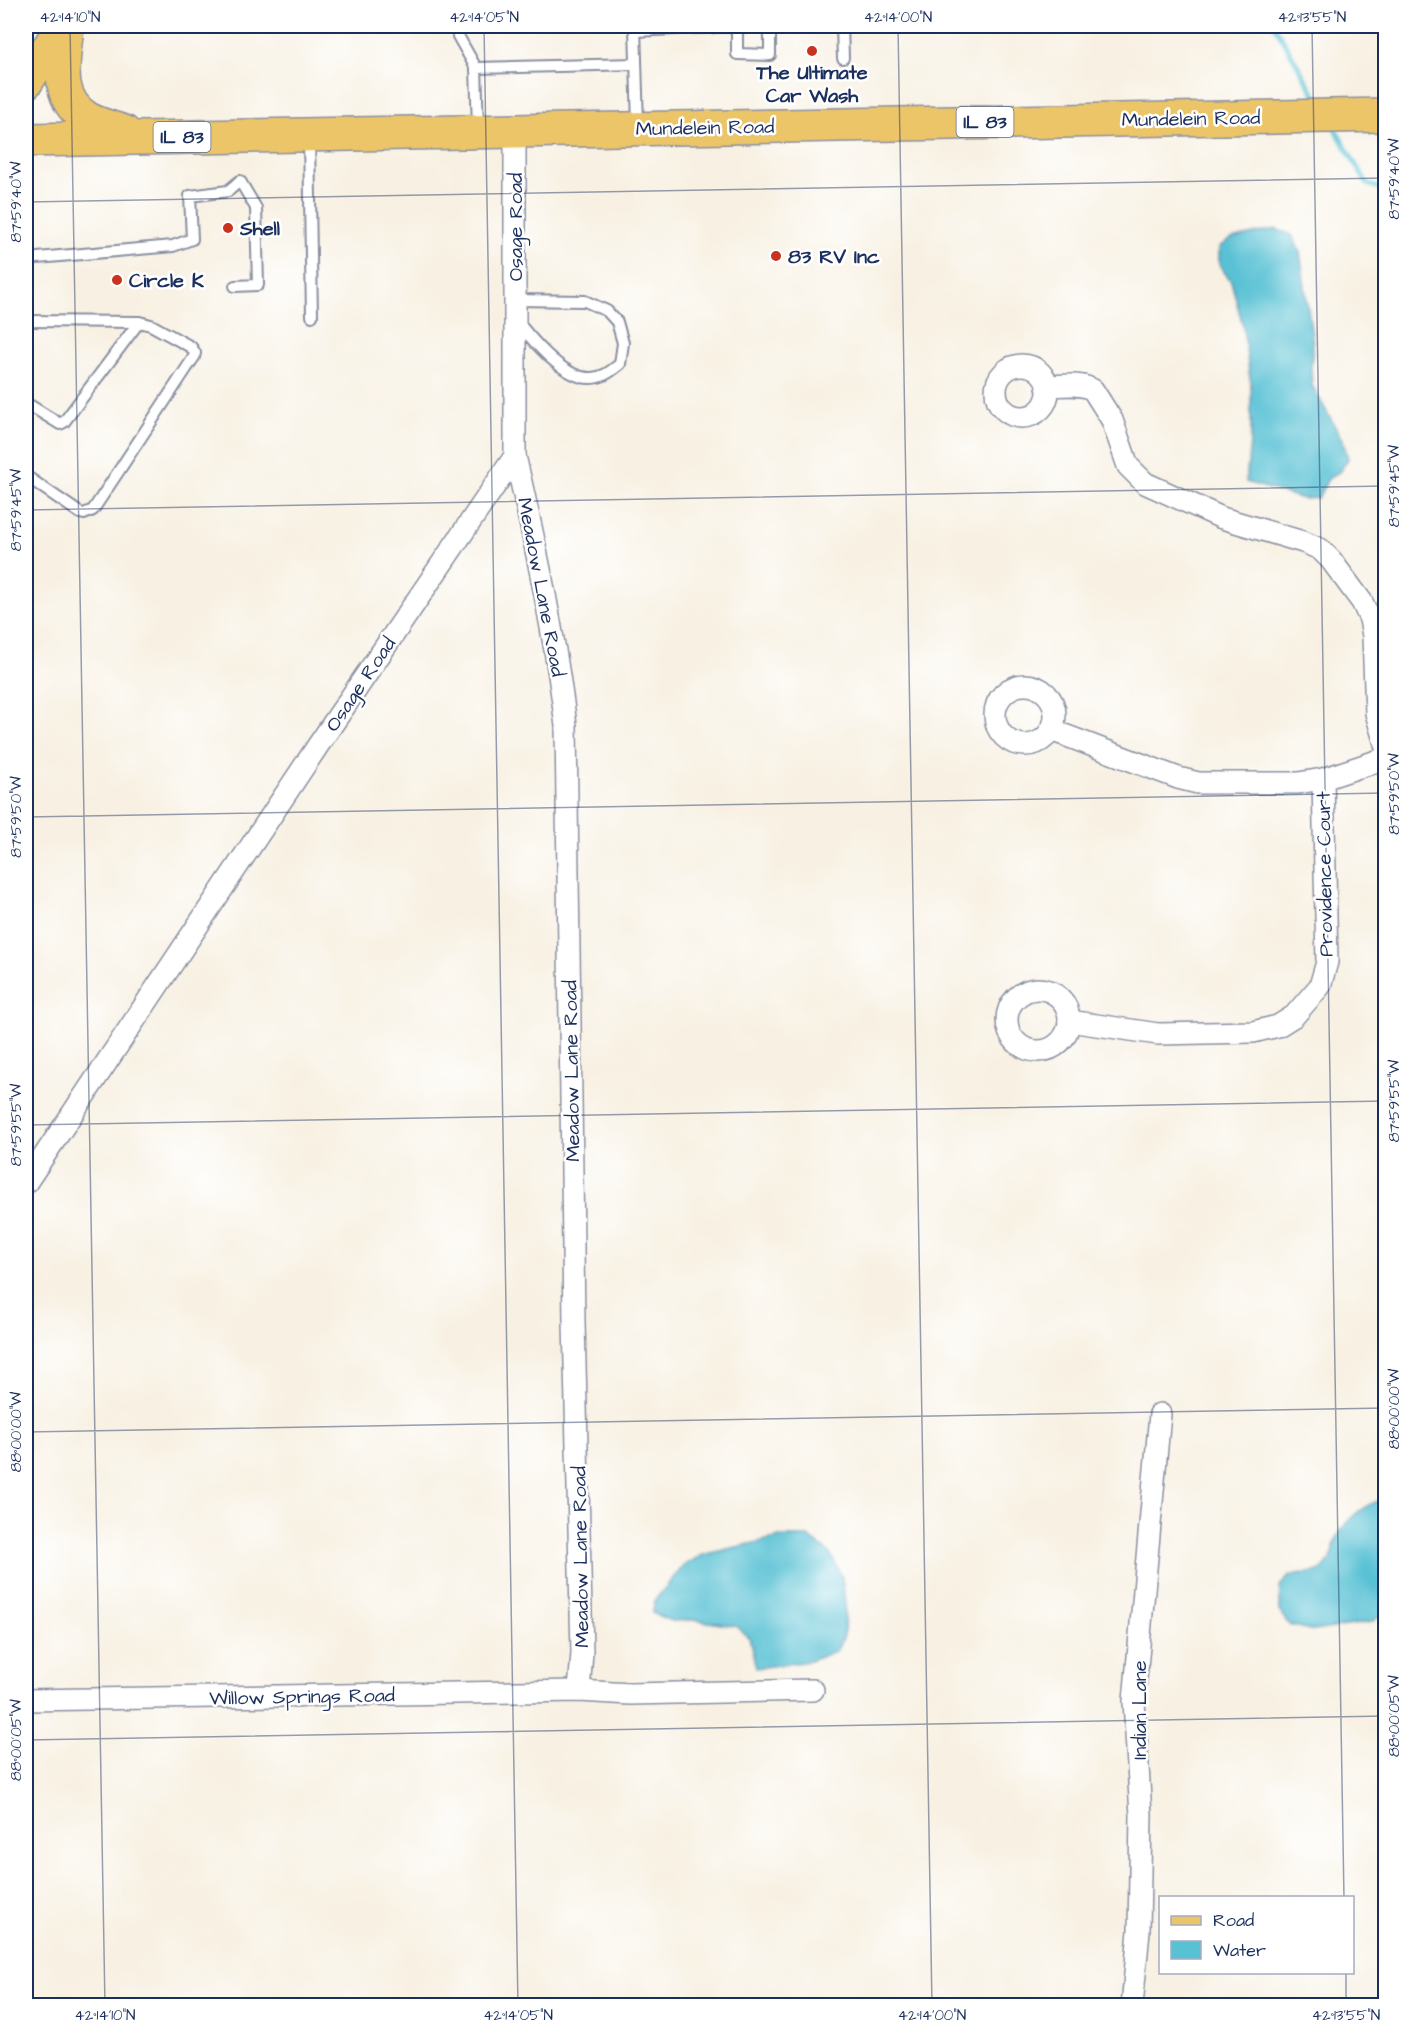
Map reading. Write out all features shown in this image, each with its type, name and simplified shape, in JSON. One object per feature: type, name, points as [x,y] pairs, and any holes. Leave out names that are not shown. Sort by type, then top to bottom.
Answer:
[{"type":"main road","points":[[26,82],[65,26]]},
{"type":"main road","points":[[65,26],[63,85],[71,105],[89,119],[140,137]]},
{"type":"main road","name":"Mundelein Road","points":[[26,140],[1386,115]]},
{"type":"street","name":"Osage Road","points":[[26,1183],[319,744],[515,456],[515,131]]},
{"type":"street","points":[[1047,386],[1077,385],[1092,390],[1112,420],[1128,465],[1145,483],[1222,518],[1320,549],[1331,560],[1362,602],[1370,619],[1373,636],[1376,713],[1386,747]]},
{"type":"street","name":"Meadow Lane Road","points":[[515,456],[536,545],[560,675],[566,726],[574,1322],[582,1653],[579,1691]]},
{"type":"street","points":[[1051,730],[1178,778],[1198,783],[1298,783],[1323,779],[1386,758]]},
{"type":"street","name":"Providence Court","points":[[1069,1022],[1158,1034],[1253,1032],[1278,1026],[1294,1016],[1320,986],[1327,962],[1323,779]]},
{"type":"street","name":"Indian Lane","points":[[1132,2006],[1139,1931],[1141,1815],[1134,1701],[1160,1414]]},
{"type":"street","name":"Willow Springs Road","points":[[26,1700],[579,1691],[630,1694],[813,1690]]},
{"type":"lane","points":[[457,26],[458,36],[476,68],[478,131]]},
{"type":"lane","points":[[638,128],[635,28],[737,26],[770,26],[770,55],[737,54],[737,26]]},
{"type":"lane","points":[[842,26],[843,58]]},
{"type":"lane","points":[[476,68],[636,64]]},
{"type":"lane","points":[[309,134],[312,316]]},
{"type":"lane","points":[[26,260],[173,246],[192,239],[190,196],[228,190],[240,181],[256,207],[258,285],[235,286]]},
{"type":"lane","points":[[585,301],[607,311],[617,322],[623,344],[620,364],[606,375],[589,379],[571,372],[540,350],[515,309],[585,301]]},
{"type":"lane","points":[[26,321],[139,322],[151,325],[195,352],[194,357],[93,510],[84,514],[80,513],[26,476]]},
{"type":"lane","points":[[26,403],[60,424],[64,422],[139,322]]},
{"type":"water","points":[[1276,229],[1292,235],[1300,252],[1313,343],[1312,385],[1343,441],[1348,459],[1340,471],[1328,479],[1318,498],[1303,499],[1246,482],[1251,432],[1251,387],[1243,326],[1231,281],[1219,265],[1219,247],[1231,239]]},
{"type":"water","points":[[1385,1499],[1385,1612],[1372,1622],[1314,1631],[1289,1625],[1280,1612],[1280,1586],[1287,1578],[1294,1575],[1322,1569],[1330,1560],[1336,1540],[1344,1525],[1363,1509]]},
{"type":"water","points":[[780,1537],[808,1537],[830,1553],[842,1577],[845,1603],[844,1636],[836,1651],[810,1661],[756,1668],[749,1637],[735,1626],[695,1620],[671,1621],[652,1613],[655,1600],[683,1566],[702,1555]]},
{"type":"waterway","points":[[1275,26],[1320,104]]},
{"type":"waterway","points":[[1334,127],[1367,184],[1386,190]]},
{"type":"place","name":"The Ultimate Car Wash","points":[[812,51]]},
{"type":"place","name":"Shell","points":[[228,228]]},
{"type":"place","name":"83 RV Inc","points":[[776,256]]},
{"type":"place","name":"Circle K","points":[[117,280]]}]
